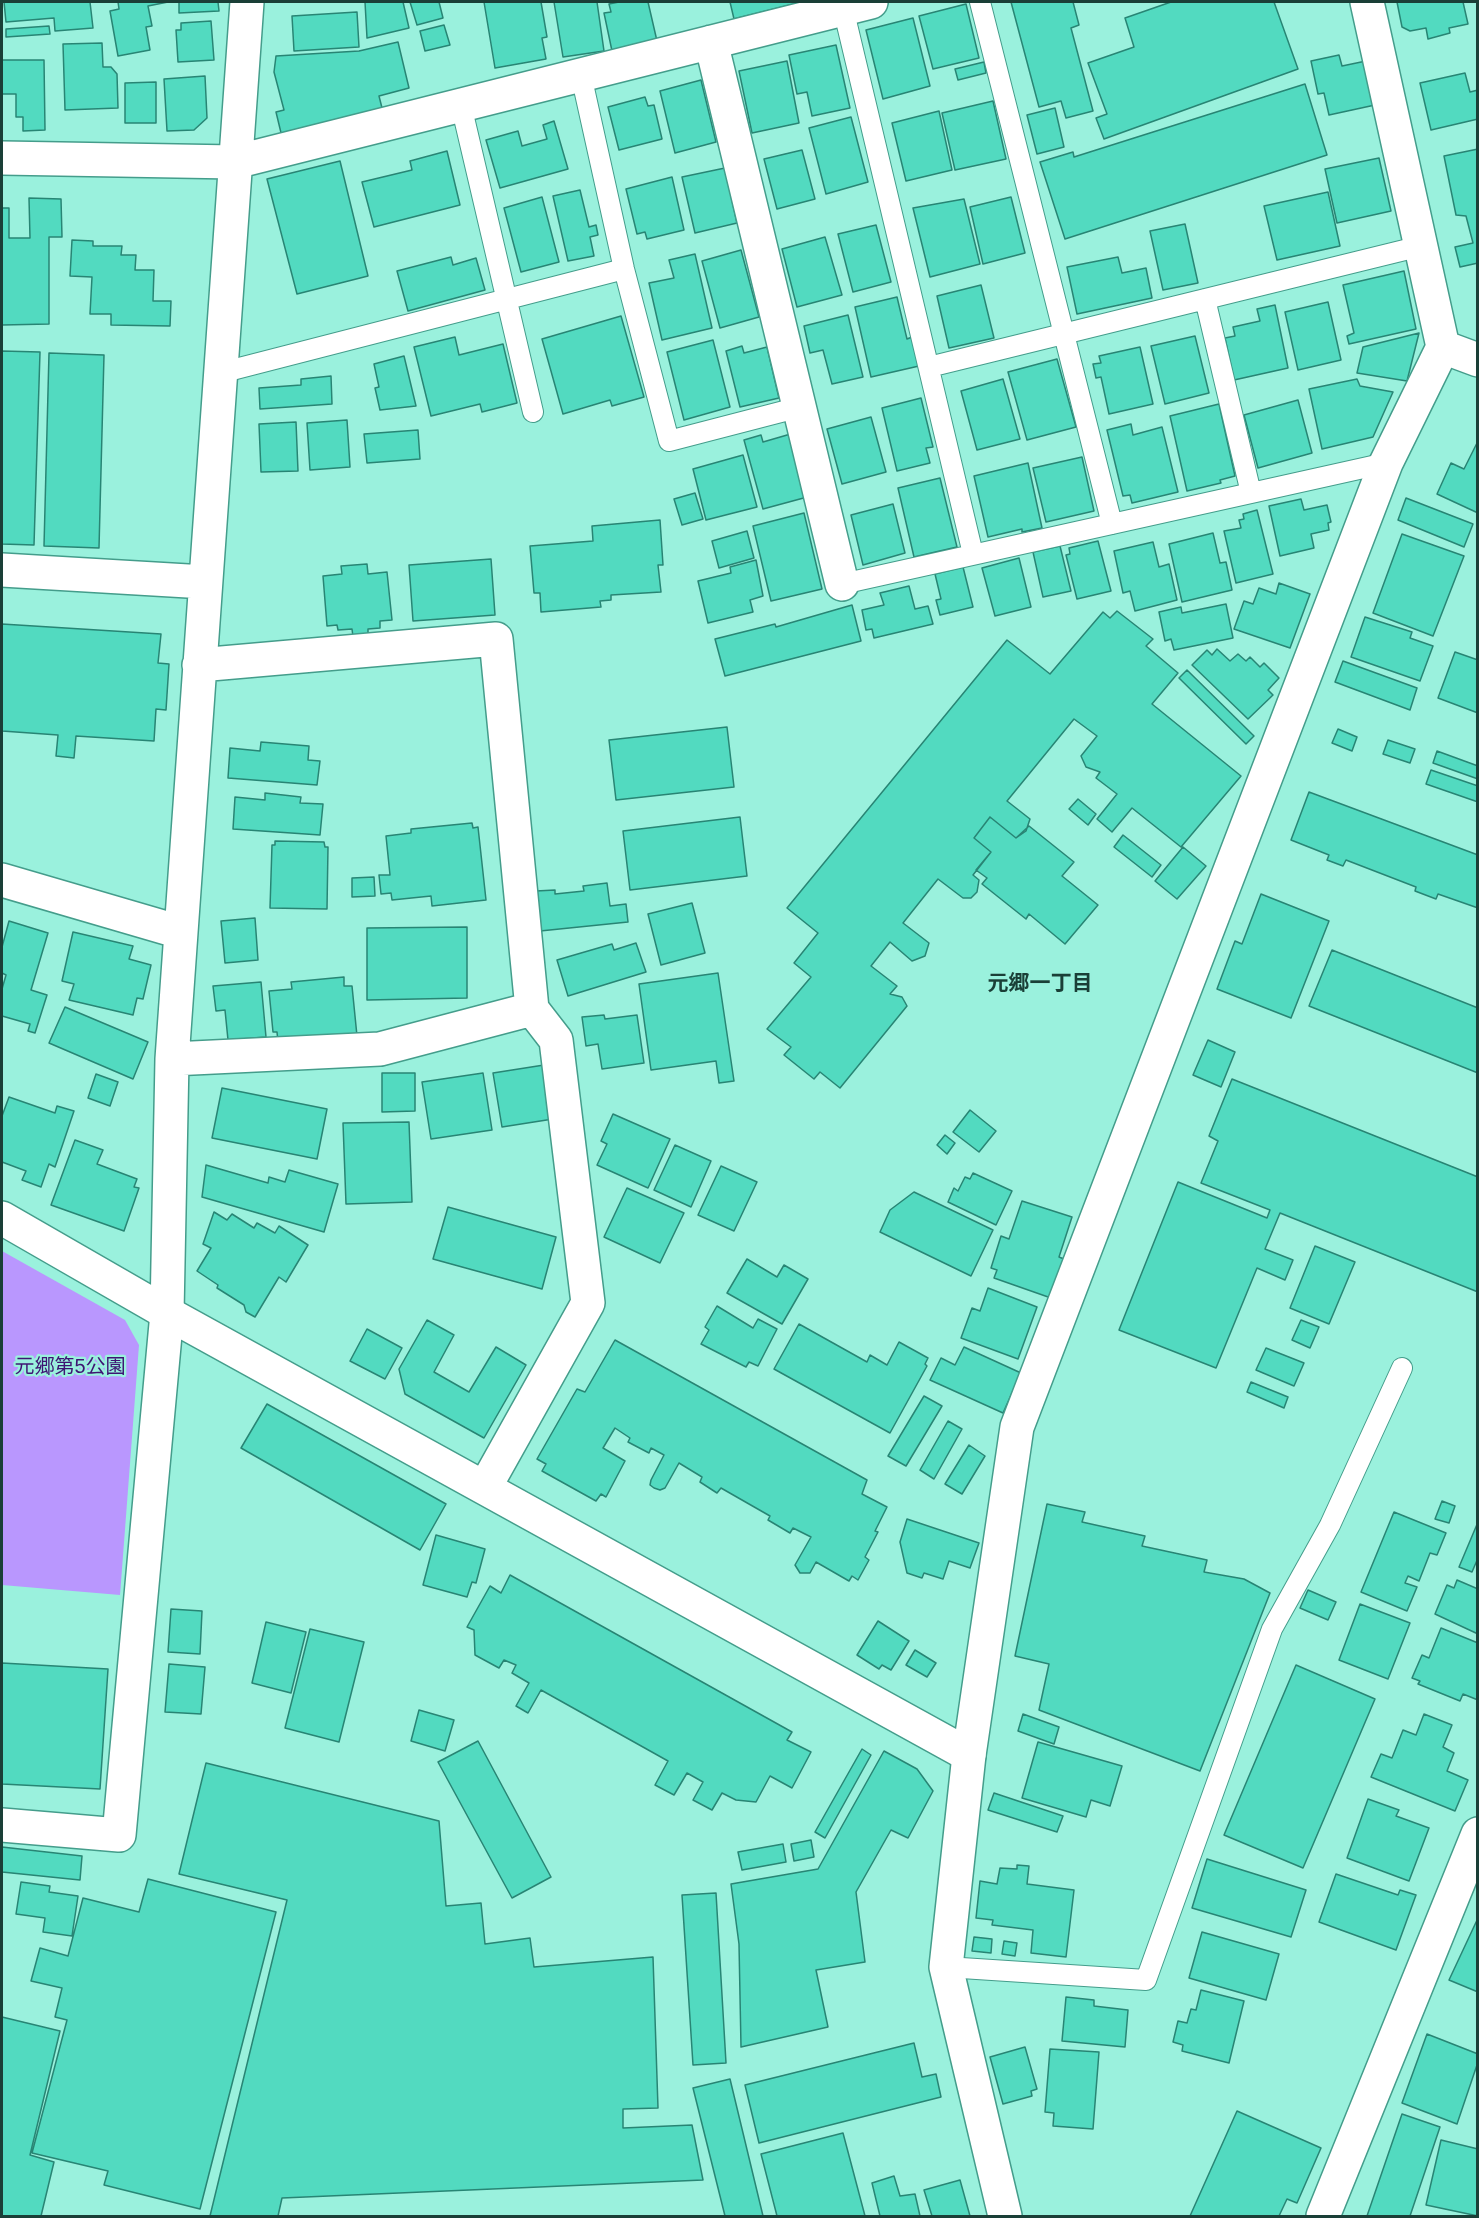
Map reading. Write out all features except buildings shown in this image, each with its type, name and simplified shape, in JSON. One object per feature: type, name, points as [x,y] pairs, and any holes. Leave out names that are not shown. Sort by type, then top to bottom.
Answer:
[{"type":"street","points":[[2,1825],[120,1834],[167,1312],[172,1059],[247,2]]},
{"type":"street","points":[[1005,2217],[946,1967],[969,1755],[1017,1427],[1386,463],[1443,347],[1367,2]]},
{"type":"street","points":[[2,158],[235,162],[857,5]]},
{"type":"street","points":[[711,42],[842,584]]},
{"type":"street","points":[[1443,347],[1478,360]]},
{"type":"street","points":[[2,570],[205,582]]},
{"type":"street","points":[[199,665],[496,639],[532,1009],[556,1040],[588,1303],[485,1487]]},
{"type":"street","points":[[2,880],[180,932]]},
{"type":"street","points":[[172,1059],[380,1049],[532,1009]]},
{"type":"street","points":[[2,1218],[167,1312],[969,1755]]},
{"type":"street","points":[[1323,2217],[1478,1833]]},
{"type":"lane","points":[[980,2],[1112,524]]},
{"type":"lane","points":[[857,5],[929,368],[973,554]]},
{"type":"lane","points":[[581,75],[624,269],[669,441],[800,407]]},
{"type":"lane","points":[[461,105],[533,412]]},
{"type":"lane","points":[[929,368],[1421,246]]},
{"type":"lane","points":[[220,374],[624,269]]},
{"type":"lane","points":[[1205,299],[1251,493]]},
{"type":"lane","points":[[842,584],[1386,463]]},
{"type":"lane","points":[[946,1967],[1146,1980],[1272,1629],[1330,1525],[1402,1368]]},
{"type":"green space","name":"元郷第5公園","points":[[2,1251],[125,1320],[139,1345],[120,1595],[2,1585]]},
{"type":"district","name":"元郷一丁目","points":[[1040,984]]}]
